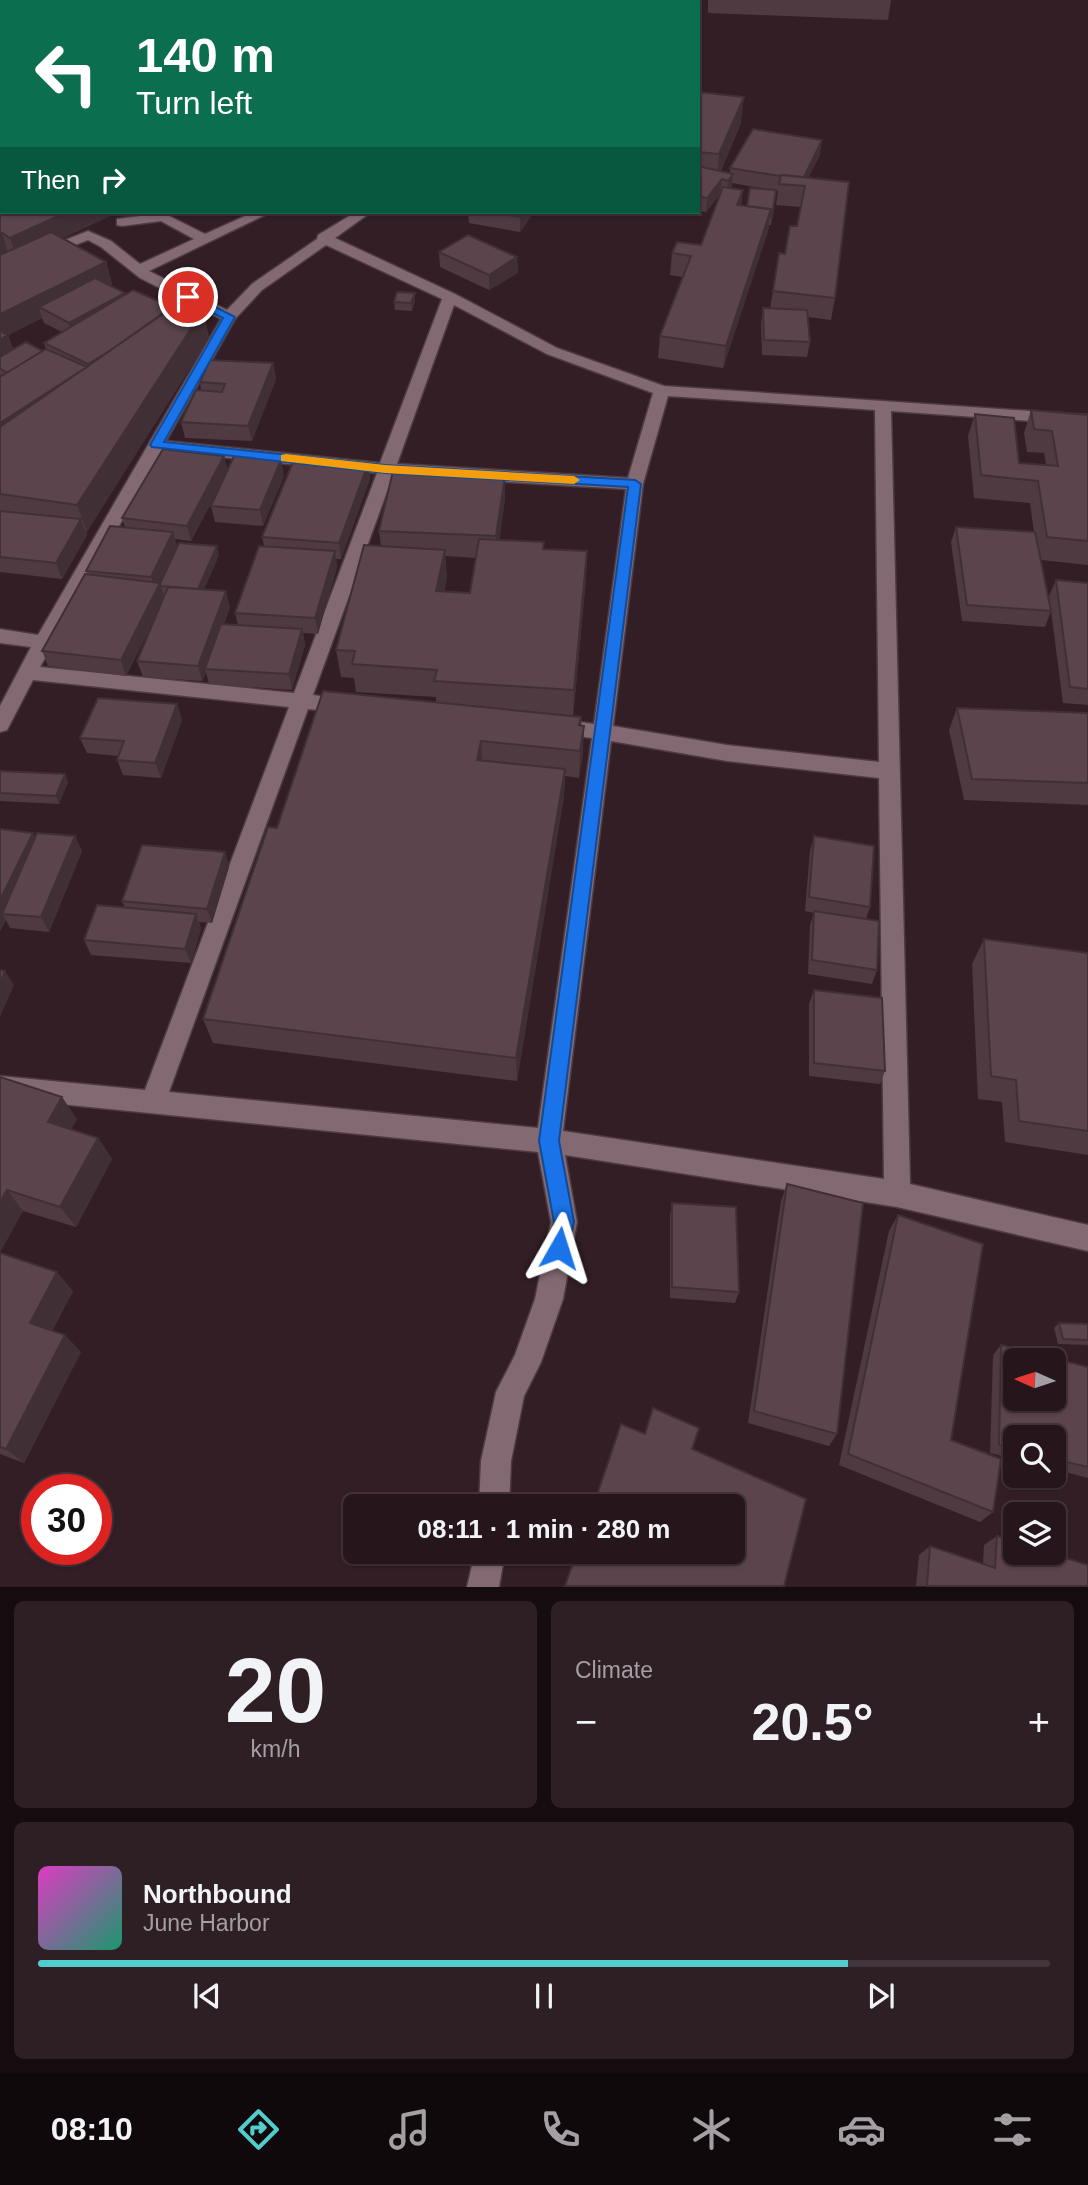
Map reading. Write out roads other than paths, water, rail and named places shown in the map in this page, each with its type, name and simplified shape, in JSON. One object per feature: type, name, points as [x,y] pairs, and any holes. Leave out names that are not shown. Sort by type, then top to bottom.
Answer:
[{"type":"street","points":[[139,270],[260,214]]},
{"type":"street","points":[[0,725],[43,642],[229,317],[257,287],[323,238],[361,214]]},
{"type":"street","points":[[0,271],[88,235],[118,217],[169,218],[206,240]]},
{"type":"street","points":[[88,235],[106,244],[139,270],[204,312],[229,317]]},
{"type":"street","points":[[323,238],[450,297],[552,351],[662,391],[1088,420]]},
{"type":"street","points":[[153,1104],[450,297]]},
{"type":"street","points":[[495,1494],[496,1461],[510,1392],[527,1362],[549,1300],[564,1222],[549,1141],[635,484],[662,391]]},
{"type":"street","points":[[883,405],[897,1194]]},
{"type":"street","points":[[156,445],[385,469],[635,484]]},
{"type":"street","points":[[0,636],[43,642]]},
{"type":"street","points":[[28,673],[369,708]]},
{"type":"street","points":[[533,725],[602,732],[727,753],[888,771]]},
{"type":"street","points":[[0,1087],[549,1141],[897,1194],[1088,1238]]},
{"type":"street","points":[[483,1587],[487,1564]]}]
